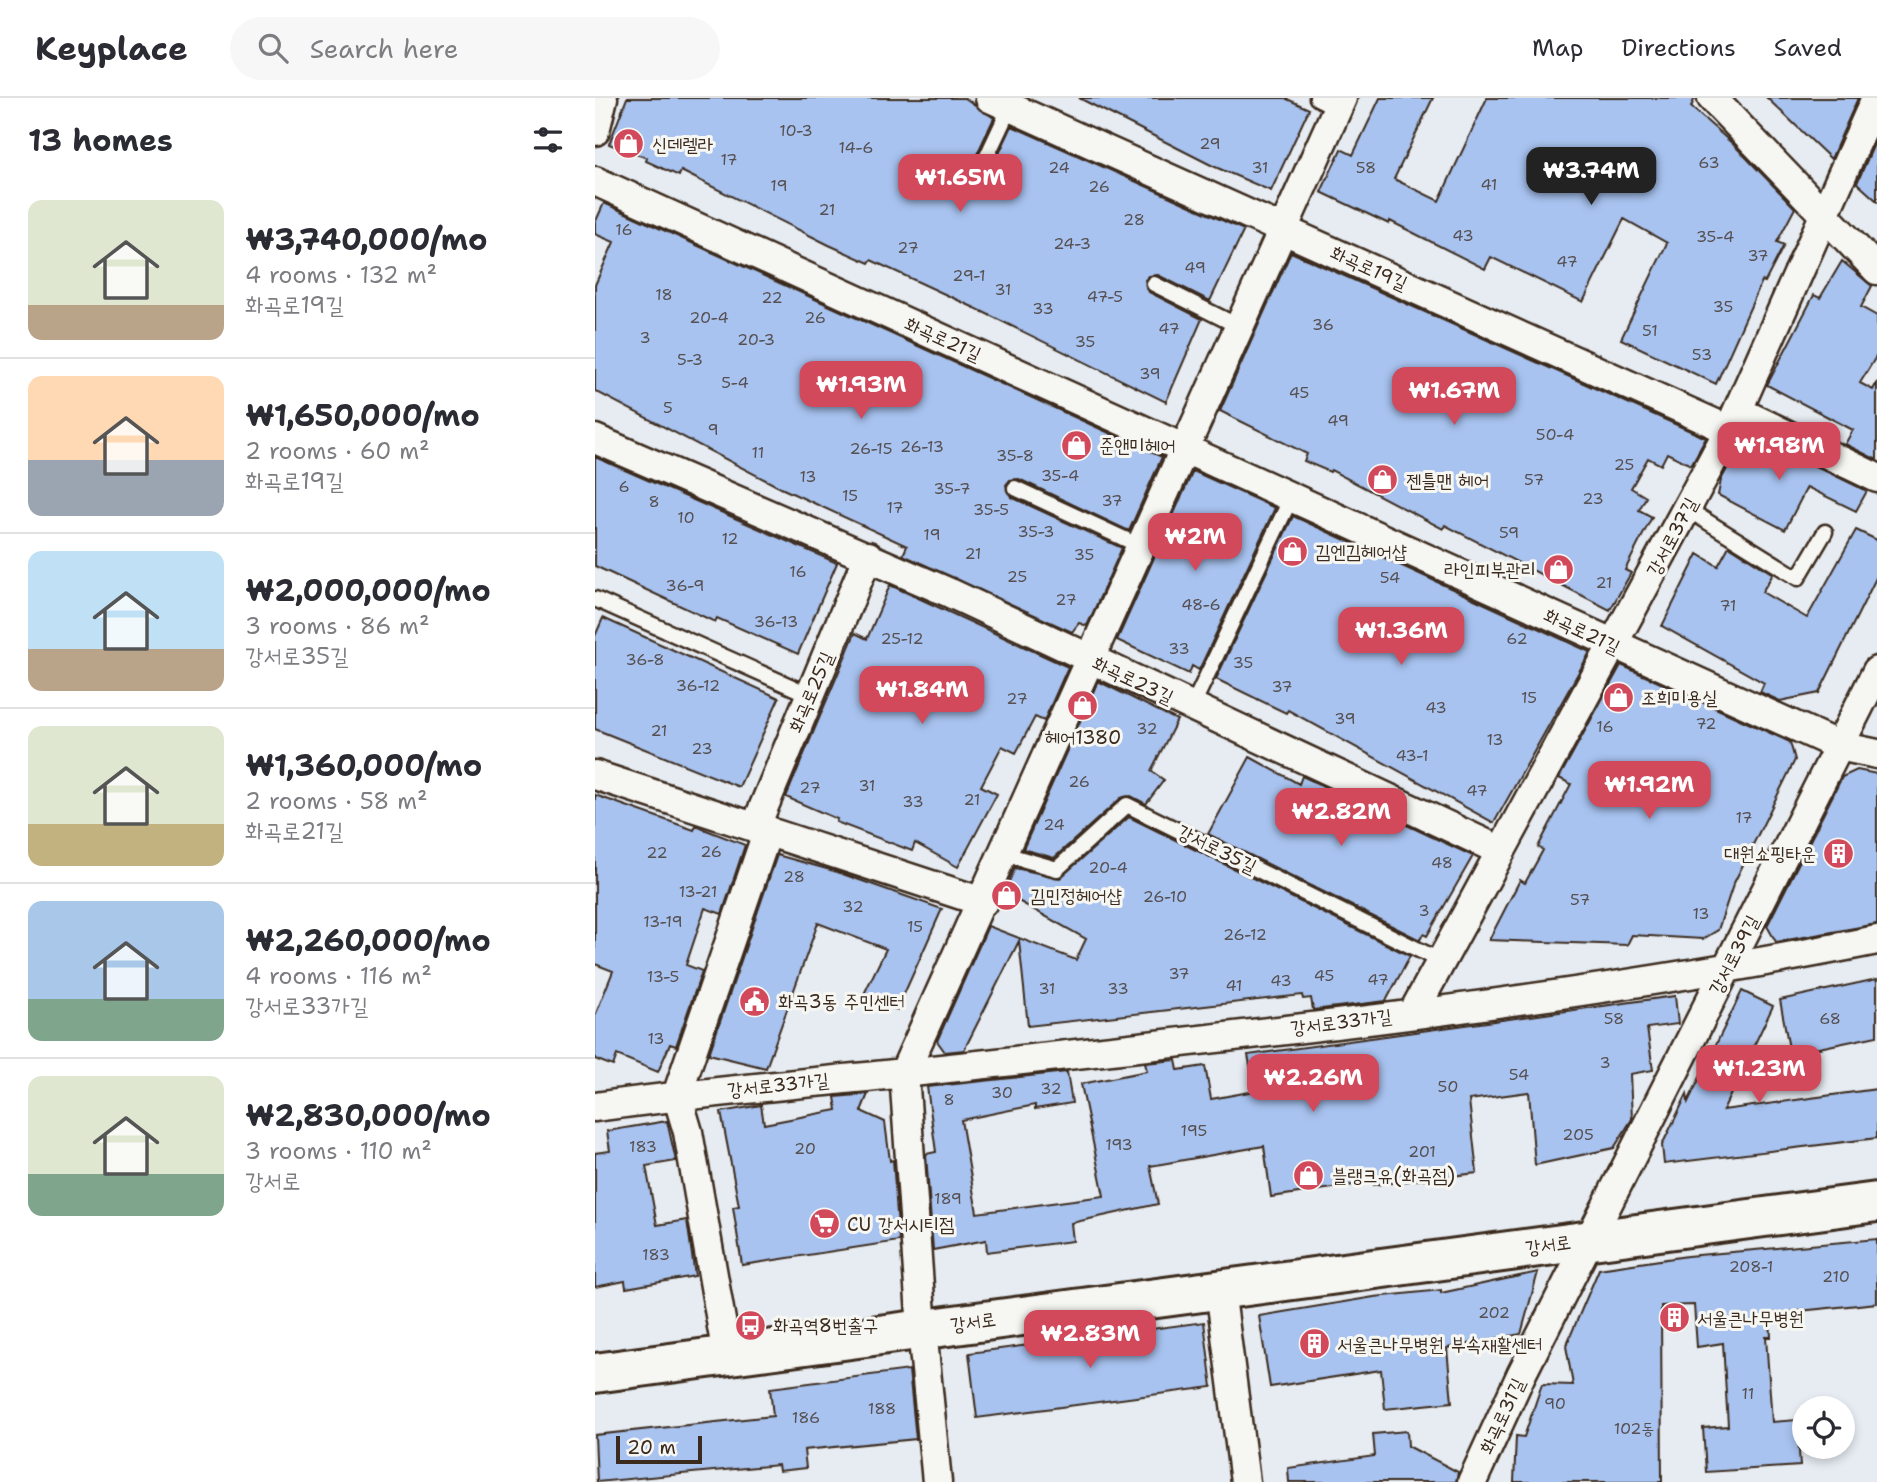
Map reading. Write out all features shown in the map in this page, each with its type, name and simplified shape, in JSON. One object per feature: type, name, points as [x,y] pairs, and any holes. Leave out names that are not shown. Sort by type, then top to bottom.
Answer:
[{"type":"main road","name":"강서로","points":[[595,1373],[1877,1202]]},
{"type":"street","points":[[595,131],[603,98]]},
{"type":"street","points":[[1712,98],[1877,270]]},
{"type":"street","name":"강서로37길","points":[[1501,851],[1734,420],[1823,212],[1876,98]]},
{"type":"street","points":[[937,1482],[922,1329],[904,1073],[983,902],[1282,229],[1332,101]]},
{"type":"street","name":"화곡로19길","points":[[1000,102],[1043,109],[1282,229],[1734,420]]},
{"type":"street","name":"화곡로21길","points":[[595,181],[1614,646],[1839,746],[1877,754]]},
{"type":"street","points":[[1734,420],[1877,478]]},
{"type":"street","name":"화곡로23길","points":[[595,439],[868,556],[1501,851]]},
{"type":"street","name":"화곡로25길","points":[[761,829],[810,695],[868,556]]},
{"type":"street","name":"강서로39길","points":[[1591,1239],[1877,671]]},
{"type":"street","points":[[595,775],[983,902]]},
{"type":"street","points":[[727,1355],[688,1132],[677,1095],[761,829]]},
{"type":"street","points":[[1413,1013],[1501,851]]},
{"type":"street","name":"강서로33가길","points":[[595,1107],[677,1095],[904,1073],[1413,1013],[1726,971],[1877,940]]},
{"type":"street","name":"화곡로31길","points":[[1472,1482],[1521,1376],[1591,1239]]},
{"type":"street","points":[[1220,1289],[1245,1482]]},
{"type":"lane","name":"화곡로19길","points":[[972,188],[1000,102]]},
{"type":"lane","points":[[1154,284],[1238,326]]},
{"type":"lane","points":[[1015,488],[1140,547]]},
{"type":"lane","points":[[1192,707],[1291,498]]},
{"type":"lane","points":[[1687,509],[1798,578],[1825,532]]},
{"type":"lane","points":[[595,599],[810,695]]},
{"type":"lane","name":"강서로35길","points":[[1004,854],[1057,869],[1127,805],[1441,961]]},
{"type":"building","points":[[627,98],[965,98],[994,118],[963,184],[967,196],[973,197],[981,192],[1012,126],[1244,230],[1210,301],[1158,275],[1149,276],[1145,280],[1149,292],[1202,319],[1166,402],[977,309],[871,260],[869,263],[829,245],[681,171],[679,176],[646,161],[647,158],[609,144]]},
{"type":"building","points":[[1079,98],[1285,98],[1309,109],[1271,191],[1213,166]]},
{"type":"building","points":[[1380,98],[1433,98],[1394,179],[1439,201],[1487,98],[1695,98],[1691,107],[1734,145],[1795,208],[1777,242],[1784,245],[1765,282],[1762,281],[1716,384],[1621,339],[1667,243],[1624,219],[1583,302],[1491,257],[1485,269],[1390,221],[1389,224],[1321,192],[1341,149],[1353,155]]},
{"type":"building","points":[[1767,98],[1858,98],[1831,159]]},
{"type":"building","points":[[1877,137],[1877,201],[1857,183]]},
{"type":"building","points":[[604,203],[1162,457],[1129,531],[1019,479],[1010,480],[1006,485],[1011,497],[1122,548],[1087,626],[1079,623],[1072,632],[903,555],[907,546],[781,488],[595,391],[595,285],[614,242],[595,234],[595,223]]},
{"type":"building","points":[[1291,252],[1706,438],[1691,465],[1667,453],[1661,465],[1648,458],[1631,488],[1646,497],[1639,510],[1652,517],[1625,570],[1631,573],[1610,610],[1445,525],[1443,529],[1331,470],[1330,472],[1304,461],[1307,454],[1220,411]]},
{"type":"building","points":[[1842,261],[1872,286],[1861,307],[1877,316],[1877,355],[1860,383],[1873,390],[1877,382],[1877,460],[1845,444],[1853,430],[1767,385],[1814,295],[1820,298]]},
{"type":"building","points":[[1746,433],[1867,491],[1856,511],[1807,487],[1785,530],[1718,495],[1721,480]]},
{"type":"building","points":[[595,457],[837,563],[798,654],[717,618],[715,622],[595,566]]},
{"type":"building","points":[[1193,471],[1275,508],[1199,670],[1192,666],[1189,674],[1117,640]]},
{"type":"building","points":[[1293,516],[1590,652],[1494,823],[1288,710],[1286,713],[1216,679]]},
{"type":"building","points":[[1856,530],[1877,540],[1877,576],[1819,693],[1780,701],[1760,692],[1764,683],[1662,626],[1698,554],[1718,566],[1729,546],[1773,574],[1762,592],[1807,618]]},
{"type":"building","points":[[890,585],[1068,667],[1044,721],[1035,717],[1016,753],[1002,746],[981,786],[997,794],[958,867],[915,843],[912,851],[836,822],[837,819],[786,797],[855,633],[867,639]]},
{"type":"building","points":[[603,618],[779,698],[739,787],[595,729],[595,636]]},
{"type":"building","points":[[1621,665],[1790,742],[1795,760],[1733,885],[1718,930],[1703,939],[1632,935],[1627,945],[1489,940],[1520,880],[1525,883],[1543,850],[1538,847],[1571,784],[1559,778]]},
{"type":"building","points":[[1098,681],[1177,720],[1151,771],[1164,780],[1146,804],[1131,796],[1121,798],[1054,858],[1023,849]]},
{"type":"building","points":[[1250,757],[1299,784],[1302,776],[1473,856],[1427,936],[1423,934],[1420,940],[1208,834]]},
{"type":"building","name":"대원쇼핑타운","points":[[1857,770],[1877,774],[1877,924],[1776,942],[1767,926],[1842,777]]},
{"type":"building","points":[[595,795],[694,830],[696,826],[745,845],[722,914],[705,908],[686,965],[702,971],[676,1046],[670,1044],[658,1072],[617,1055],[613,1066],[595,1059],[595,1016],[613,971],[595,964]]},
{"type":"building","points":[[1129,817],[1410,956],[1386,1001],[1313,1010],[1311,998],[1303,999],[1302,995],[1028,1026],[1019,941],[964,1050],[945,1052],[937,1041],[988,926],[1076,960],[1086,939],[1004,893],[1015,868],[1060,878]]},
{"type":"building","points":[[777,855],[834,871],[942,909],[897,1010],[864,994],[886,949],[818,923],[766,1068],[709,1054]]},
{"type":"building","points":[[1877,979],[1877,1036],[1790,1054],[1780,1000]]},
{"type":"building","points":[[1742,991],[1773,1006],[1723,1110],[1877,1089],[1877,1138],[1664,1164],[1662,1145],[1687,1094],[1688,1102]]},
{"type":"building","points":[[1675,996],[1678,1024],[1647,1028],[1653,1070],[1630,1074],[1632,1119],[1614,1148],[1535,1165],[1529,1092],[1469,1100],[1477,1173],[1374,1185],[1374,1182],[1271,1197],[1264,1146],[1150,1166],[1158,1204],[1071,1223],[1073,1241],[987,1252],[986,1240],[933,1250],[926,1154],[936,1152],[927,1087],[1067,1072],[1072,1103],[1035,1109],[1035,1105],[961,1120],[977,1213],[1104,1196],[1081,1084],[1147,1071],[1145,1063],[1176,1060],[1178,1070],[1205,1066],[1211,1099],[1255,1091],[1248,1055]]},
{"type":"building","points":[[868,1094],[861,1111],[885,1122],[890,1161],[893,1160],[899,1241],[742,1265],[733,1207],[739,1206],[721,1112],[761,1105],[764,1124],[837,1110],[835,1097]]},
{"type":"building","points":[[667,1121],[676,1161],[646,1166],[657,1225],[687,1220],[695,1276],[626,1288],[625,1281],[595,1287],[595,1153],[610,1151],[607,1131]]},
{"type":"building","points":[[1877,1239],[1877,1303],[1770,1314],[1771,1337],[1766,1337],[1772,1422],[1792,1420],[1792,1459],[1800,1459],[1800,1466],[1706,1472],[1703,1428],[1728,1426],[1723,1343],[1697,1347],[1694,1305],[1661,1306],[1662,1482],[1514,1482],[1516,1436],[1524,1437],[1542,1384],[1573,1385],[1566,1346],[1599,1269],[1687,1256]]},
{"type":"building","points":[[1538,1272],[1521,1334],[1447,1348],[1452,1402],[1385,1409],[1381,1370],[1270,1387],[1259,1316],[1374,1297],[1441,1290],[1441,1293]]},
{"type":"building","points":[[1204,1322],[1212,1387],[977,1418],[969,1353]]},
{"type":"building","points":[[909,1370],[916,1439],[804,1450],[806,1468],[779,1471],[778,1465],[597,1482],[595,1435],[773,1416],[770,1388]]},
{"type":"building","points":[[1407,1431],[1408,1446],[1458,1472],[1456,1482],[1289,1482],[1288,1468],[1375,1456],[1373,1434]]},
{"type":"place","name":"신데렐라","points":[[629,144]]},
{"type":"place","name":"준앤미헤어","points":[[1076,445]]},
{"type":"place","name":"젠틀맨 헤어","points":[[1383,480]]},
{"type":"place","name":"김엔김헤어샵","points":[[1292,551]]},
{"type":"place","name":"라인피부관리","points":[[1559,569]]},
{"type":"place","name":"조희미용실","points":[[1618,697]]},
{"type":"place","name":"헤어1380","points":[[1083,706]]},
{"type":"place","name":"대원쇼핑타운","points":[[1839,853]]},
{"type":"place","name":"김민정헤어샵","points":[[1007,895]]},
{"type":"place","name":"화곡3동 주민센터","points":[[755,1001]]},
{"type":"place","name":"블랭크유(화곡점)","points":[[1309,1175]]},
{"type":"place","name":"CU 강서시티점","points":[[824,1224]]},
{"type":"place","name":"서울큰나무병원","points":[[1674,1318]]},
{"type":"place","name":"화곡역8번출구","points":[[750,1325]]},
{"type":"place","name":"서울큰나무병원 부속재활센터","points":[[1314,1344]]}]
